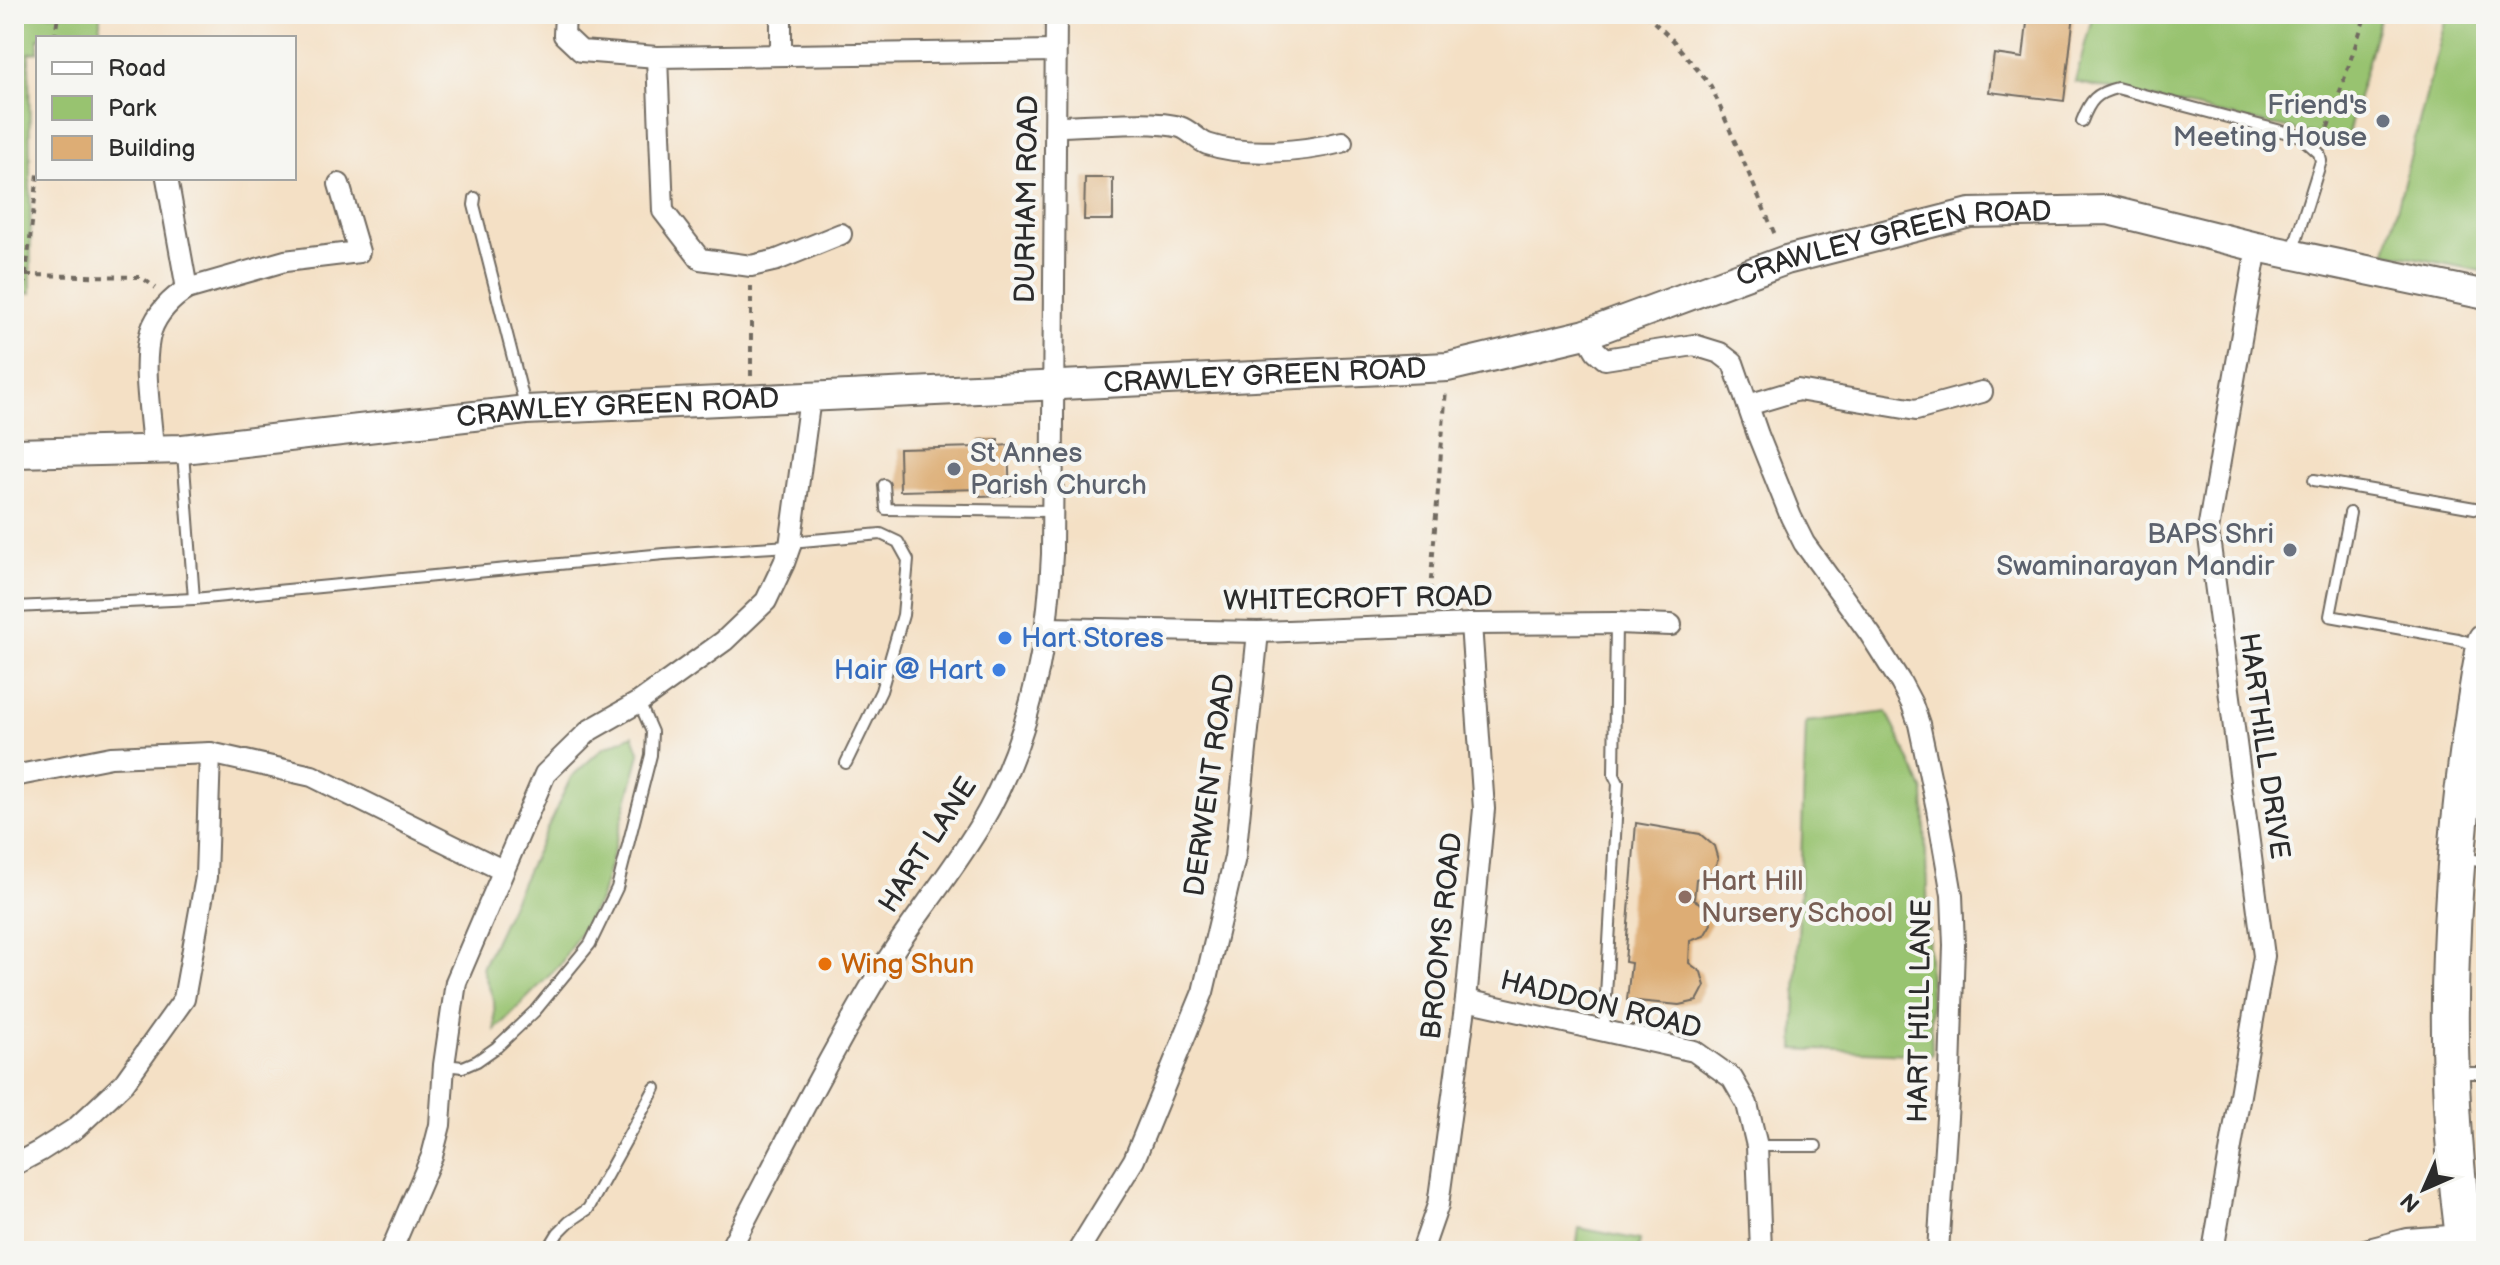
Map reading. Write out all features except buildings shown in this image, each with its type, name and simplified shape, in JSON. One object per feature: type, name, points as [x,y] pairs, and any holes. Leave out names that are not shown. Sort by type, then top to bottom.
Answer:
[{"type":"highway","points":[[2465,1243],[2451,1073],[2449,970],[2471,860],[2485,644]]},
{"type":"street","points":[[565,14],[564,35],[581,51],[657,57],[1055,51]]},
{"type":"street","points":[[781,14],[781,54]]},
{"type":"street","name":"DURHAM ROAD","points":[[1052,384],[1056,14]]},
{"type":"street","points":[[657,57],[663,211],[700,259],[751,266],[777,260],[841,234]]},
{"type":"street","points":[[1056,126],[1154,124],[1182,128],[1205,143],[1265,152],[1342,142]]},
{"type":"street","points":[[167,180],[179,294]]},
{"type":"street","points":[[153,449],[147,354],[152,328],[179,294],[285,261],[359,252],[339,184]]},
{"type":"street","name":"CRAWLEY GREEN ROAD","points":[[14,453],[183,449],[526,410],[1448,367],[1586,334],[1786,260],[1970,213],[2108,210],[2292,255],[2486,295]]},
{"type":"street","name":"HARTHILL DRIVE","points":[[2213,1251],[2264,956],[2208,530],[2257,247]]},
{"type":"street","name":"HART HILL LANE","points":[[1586,334],[1605,359],[1694,345],[1720,353],[1733,363],[1785,504],[1804,543],[1870,634],[1901,683],[1919,724],[1952,895],[1950,1073],[1938,1251]]},
{"type":"street","name":"HART LANE","points":[[729,1251],[867,994],[962,854],[1008,770],[1042,654],[1050,597],[1052,384]]},
{"type":"street","points":[[1748,405],[1798,390],[1916,410],[1982,392]]},
{"type":"street","points":[[391,1251],[432,1156],[440,1125],[444,1065],[456,982],[545,774],[590,730],[639,702],[724,641],[766,601],[790,544],[810,398]]},
{"type":"street","name":"WHITECROFT ROAD","points":[[1046,628],[1258,632],[1471,624],[1671,625]]},
{"type":"street","name":"BROOMS ROAD","points":[[1422,1251],[1438,1205],[1466,1000],[1484,809],[1471,624]]},
{"type":"street","name":"DERWENT ROAD","points":[[1078,1251],[1134,1160],[1203,992],[1235,857],[1258,632]]},
{"type":"street","points":[[14,776],[111,757],[210,753],[312,776],[502,870]]},
{"type":"street","points":[[14,1165],[76,1128],[124,1083],[184,999],[206,877],[210,753]]},
{"type":"street","name":"HADDON ROAD","points":[[1466,1000],[1694,1051],[1732,1078],[1747,1104],[1757,1146],[1761,1251]]},
{"type":"street","points":[[2361,1251],[2407,1239],[2465,1243]]},
{"type":"lane","points":[[2082,121],[2089,103],[2099,92],[2117,88],[2300,136],[2319,153],[2321,161],[2292,255]]},
{"type":"lane","points":[[475,198],[474,205],[526,410]]},
{"type":"lane","points":[[183,449],[194,599]]},
{"type":"lane","points":[[2314,480],[2486,510]]},
{"type":"lane","points":[[884,485],[886,509],[1052,511]]},
{"type":"lane","points":[[2350,513],[2330,616],[2485,644]]},
{"type":"lane","points":[[14,607],[194,599],[881,534],[898,542],[908,560],[903,615],[881,691],[846,763]]},
{"type":"lane","points":[[1604,1031],[1618,783],[1614,775],[1616,623]]},
{"type":"lane","points":[[444,1065],[463,1067],[497,1047],[535,1011],[590,944],[617,888],[651,755],[652,732],[639,702]]},
{"type":"lane","points":[[2451,1073],[2486,1073]]},
{"type":"lane","points":[[547,1251],[558,1233],[588,1209],[655,1088]]},
{"type":"lane","points":[[1757,1146],[1816,1146]]},
{"type":"path","points":[[55,36],[58,14]]},
{"type":"path","points":[[1645,14],[1671,38],[1711,86],[1786,260]]},
{"type":"path","points":[[2319,153],[2366,14]]},
{"type":"path","points":[[14,371],[37,180]]},
{"type":"path","points":[[751,266],[751,399]]},
{"type":"path","points":[[26,275],[141,277],[179,294]]},
{"type":"path","points":[[1427,626],[1448,367]]},
{"type":"green space","points":[[14,14],[100,14],[100,36],[36,36],[36,52],[29,53],[31,293],[20,294],[20,280],[14,280]]},
{"type":"green space","points":[[2093,14],[2381,14],[2346,141],[2075,82]]},
{"type":"green space","points":[[2447,14],[2486,14],[2486,272],[2386,252]]},
{"type":"green space","points":[[1887,712],[1924,791],[1932,1055],[1794,1049],[1806,722]]},
{"type":"green space","points":[[633,735],[640,754],[600,899],[560,965],[495,1030],[494,1001],[482,968],[571,777],[603,748]]},
{"type":"green space","points":[[1579,1228],[1640,1240],[1638,1251],[1576,1251]]},
{"type":"place","name":"Friend's Meeting House","points":[[2383,121]]},
{"type":"place","name":"St Annes Parish Church","points":[[954,469]]},
{"type":"place","name":"BAPS Shri Swaminarayan Mandir","points":[[2290,550]]},
{"type":"place","name":"Hart Stores","points":[[1005,638]]},
{"type":"place","name":"Hair @ Hart","points":[[999,670]]},
{"type":"place","name":"Hart Hill Nursery School","points":[[1685,897]]},
{"type":"place","name":"Wing Shun","points":[[825,964]]}]
